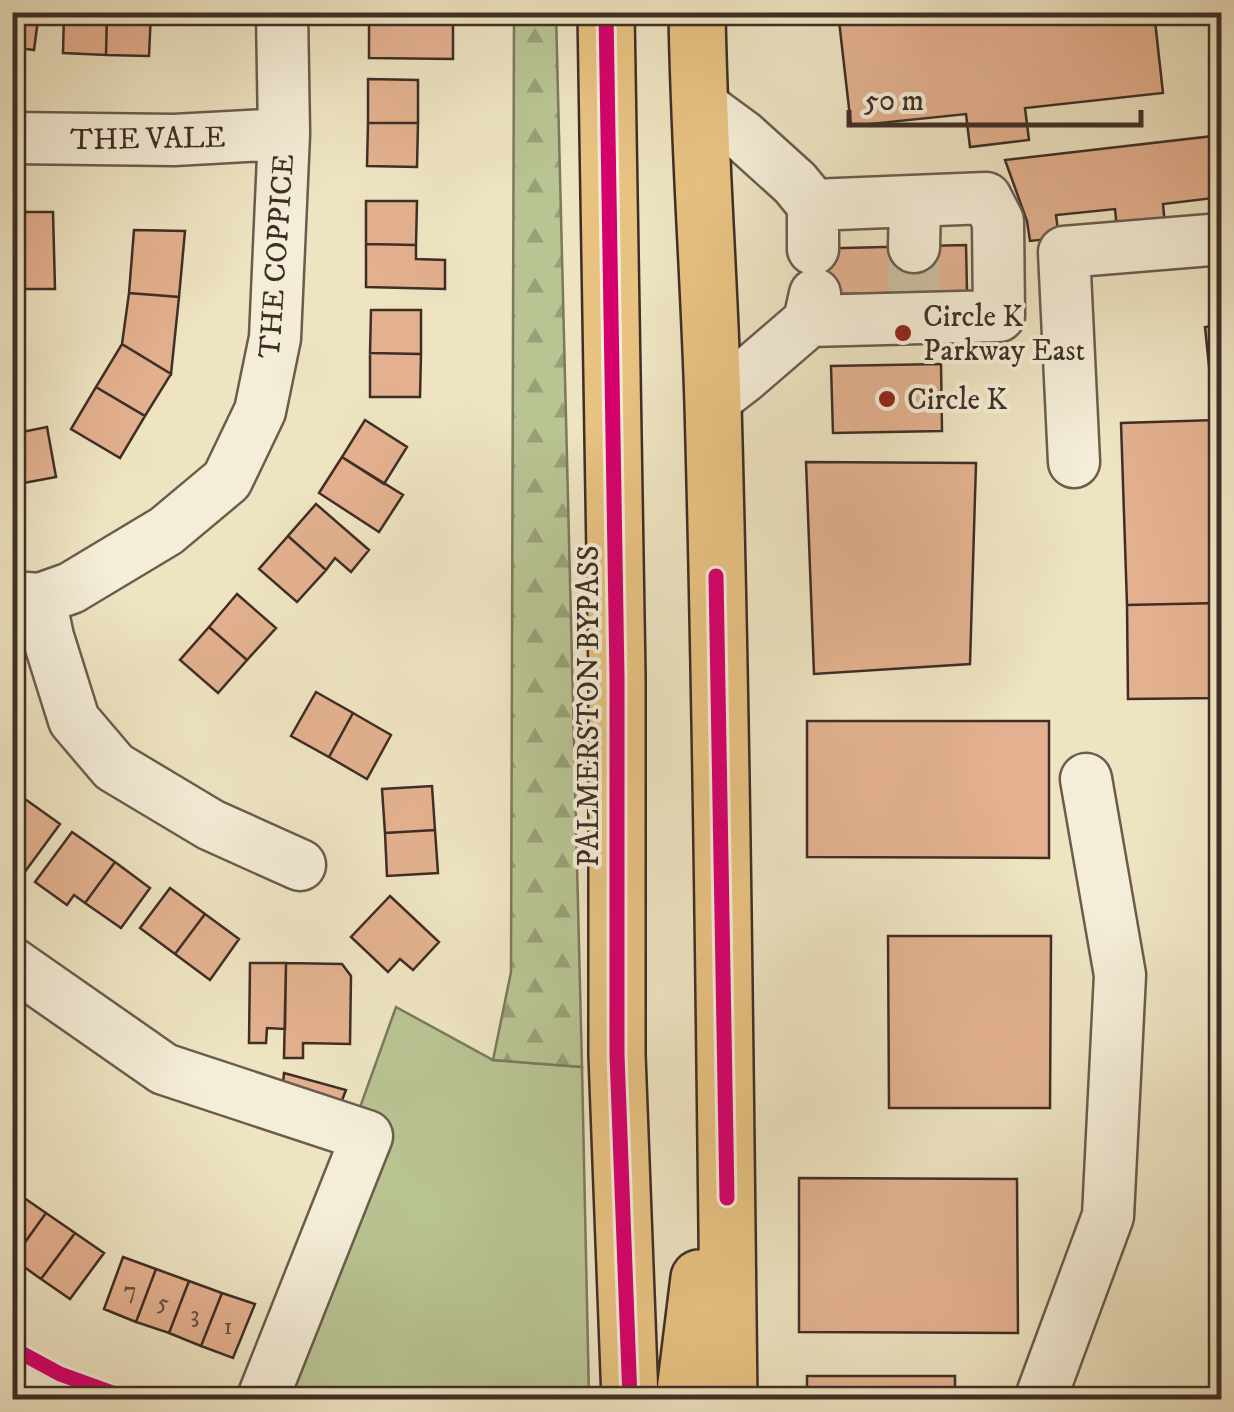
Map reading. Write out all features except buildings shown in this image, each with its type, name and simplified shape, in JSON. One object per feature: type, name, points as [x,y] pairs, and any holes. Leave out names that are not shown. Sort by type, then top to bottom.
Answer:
[{"type":"main road","name":"PALMERSTON BYPASS","points":[[606,12],[617,677],[617,1055],[627,1388]]},
{"type":"main road","points":[[697,12],[712,401],[729,1400]]},
{"type":"main road","points":[[684,1400],[726,1062]]},
{"type":"street","name":"THE COPPICE","points":[[26,598],[71,588],[166,531],[227,480],[260,411],[275,338],[284,134],[282,12]]},
{"type":"street","points":[[698,102],[796,183],[813,267],[744,377],[712,401]]},
{"type":"street","name":"THE VALE","points":[[12,138],[174,140],[284,134]]},
{"type":"street","points":[[1074,462],[1064,252],[1222,239]]},
{"type":"street","points":[[813,267],[914,264],[813,267]]},
{"type":"street","points":[[26,598],[48,637],[74,720],[114,766],[210,825],[300,864]]},
{"type":"street","points":[[1040,1400],[1108,1216],[1120,974],[1086,778]]},
{"type":"street","points":[[12,963],[164,1069],[367,1136],[262,1400]]},
{"type":"street","points":[[12,1375],[64,1400]]},
{"type":"green space","points":[[514,13],[556,13],[582,1067],[493,1060],[511,972]]},
{"type":"green space","points":[[396,1007],[493,1060],[582,1067],[589,1399],[255,1400]]},
{"type":"tunnel","points":[[914,247],[914,292]]},
{"type":"cycle path","points":[[606,12],[617,677],[617,1055],[630,1400]]},
{"type":"cycle path","points":[[716,576],[727,1198]]},
{"type":"cycle path","points":[[12,1348],[60,1374],[132,1400]]},
{"type":"place","name":"Circle K Parkway East","points":[[903,333]]},
{"type":"place","name":"Circle K","points":[[887,399]]}]
